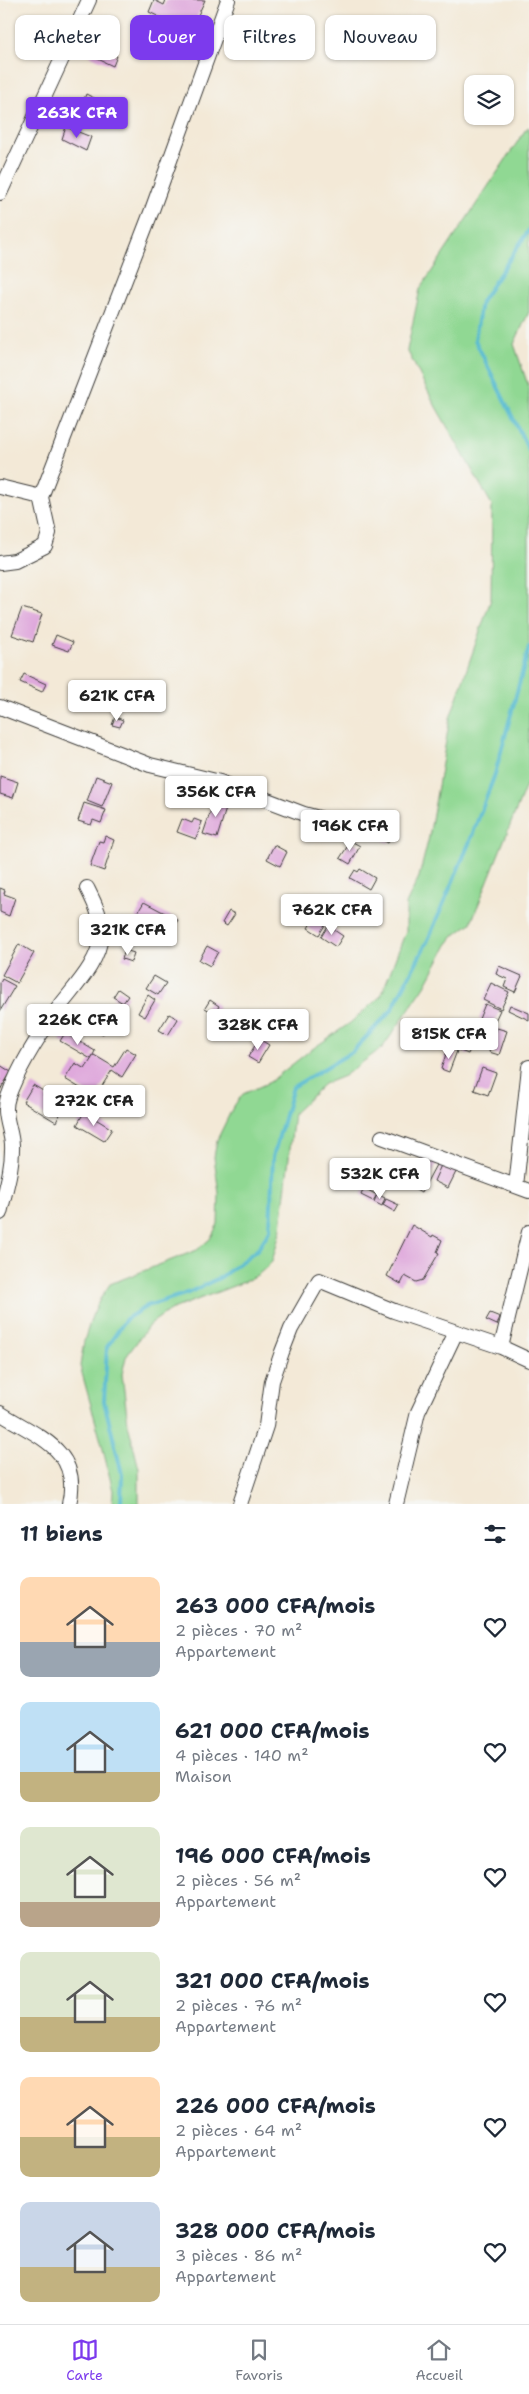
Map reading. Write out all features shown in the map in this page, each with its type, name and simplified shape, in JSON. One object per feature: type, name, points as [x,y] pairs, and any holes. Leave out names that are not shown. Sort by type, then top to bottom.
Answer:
[{"type":"street","points":[[0,193],[89,0]]},
{"type":"street","points":[[0,563],[15,561],[45,546],[49,533],[41,497],[152,210],[228,0]]},
{"type":"street","points":[[0,487],[41,497]]},
{"type":"street","points":[[0,707],[150,765],[220,782],[304,814],[352,827]]},
{"type":"street","points":[[0,1213],[10,1172],[12,1147],[5,1132],[6,1108],[18,1073],[42,1031],[86,972],[100,944],[101,925],[87,888]]},
{"type":"street","points":[[382,1137],[523,1189],[529,1067]]},
{"type":"street","points":[[501,1347],[529,1232]]},
{"type":"street","points":[[240,1504],[266,1426],[272,1381],[282,1352],[291,1329],[319,1280],[394,1311],[501,1347],[529,1360]]},
{"type":"street","points":[[396,1504],[418,1412],[456,1332]]},
{"type":"street","points":[[0,1413],[58,1450],[69,1465],[73,1487],[69,1504]]},
{"type":"green space","points":[[529,127],[529,312],[514,344],[529,388],[529,778],[471,923],[455,935],[447,945],[425,986],[383,1047],[344,1076],[324,1084],[294,1113],[281,1228],[272,1262],[259,1274],[244,1282],[170,1310],[150,1324],[126,1357],[122,1374],[128,1424],[139,1469],[139,1504],[112,1504],[113,1491],[80,1366],[84,1341],[100,1299],[110,1284],[197,1250],[210,1239],[218,1224],[219,1194],[214,1157],[217,1140],[233,1107],[243,1094],[270,1082],[308,1052],[350,1023],[381,996],[406,931],[406,904],[419,877],[429,837],[450,718],[491,599],[492,505],[436,407],[407,350],[420,289]]},
{"type":"building","points":[[154,0],[164,5],[166,0],[205,0],[198,15],[155,15],[149,12]]},
{"type":"building","points":[[100,60],[115,60],[113,66]]},
{"type":"building","points":[[86,94],[100,101],[93,116],[84,112],[88,104],[83,102]]},
{"type":"building","points":[[101,102],[117,109],[110,126],[94,119]]},
{"type":"building","points":[[66,127],[91,137],[86,151],[62,139]]},
{"type":"building","points":[[22,608],[42,614],[33,642],[12,635]]},
{"type":"building","points":[[56,635],[73,642],[69,651],[52,645]]},
{"type":"building","points":[[24,674],[46,684],[42,692],[20,682]]},
{"type":"building","points":[[115,717],[123,720],[120,727],[112,725]]},
{"type":"building","points":[[0,776],[18,782],[13,798],[0,794]]},
{"type":"building","points":[[96,776],[112,782],[102,807],[87,801]]},
{"type":"building","points":[[215,798],[228,802],[217,838],[203,834]]},
{"type":"building","points":[[84,803],[106,810],[101,823],[93,820],[91,825],[78,821]]},
{"type":"building","points":[[182,819],[192,823],[194,819],[202,822],[196,839],[177,832]]},
{"type":"building","points":[[383,819],[397,827],[388,843],[374,835]]},
{"type":"building","points":[[105,836],[114,840],[104,871],[90,866],[99,841],[103,842]]},
{"type":"building","points":[[351,841],[360,846],[350,864],[340,858]]},
{"type":"building","points":[[274,845],[287,852],[280,866],[267,859]]},
{"type":"building","points":[[360,869],[375,878],[369,889],[350,878],[355,870],[358,872]]},
{"type":"building","points":[[0,888],[5,890],[4,894],[15,898],[9,916],[0,912]]},
{"type":"building","points":[[144,902],[178,920],[167,937],[135,917]]},
{"type":"building","points":[[229,911],[235,914],[227,926],[222,923]]},
{"type":"building","points":[[314,918],[325,925],[319,935],[308,928]]},
{"type":"building","points":[[328,926],[343,936],[336,947],[321,937]]},
{"type":"building","points":[[19,944],[34,953],[17,983],[2,975]]},
{"type":"building","points":[[207,946],[218,952],[210,966],[199,960]]},
{"type":"building","points":[[125,950],[134,953],[131,962],[122,959]]},
{"type":"building","points":[[499,966],[522,976],[515,992],[504,987],[507,979],[496,974]]},
{"type":"building","points":[[154,976],[166,983],[158,995],[146,988]]},
{"type":"building","points":[[2,979],[15,986],[0,1011],[0,983]]},
{"type":"building","points":[[491,983],[509,992],[501,1009],[483,1000]]},
{"type":"building","points":[[118,989],[128,996],[123,1003],[113,997]]},
{"type":"building","points":[[148,995],[155,1000],[145,1017],[138,1013]]},
{"type":"building","points":[[210,1000],[219,1006],[215,1014],[205,1008]]},
{"type":"building","points":[[485,1004],[500,1010],[493,1025],[479,1019]]},
{"type":"building","points":[[510,1005],[529,1013],[529,1020],[508,1010]]},
{"type":"building","points":[[169,1014],[178,1019],[168,1035],[159,1030]]},
{"type":"building","points":[[104,1017],[111,1021],[103,1034],[96,1030]]},
{"type":"building","points":[[497,1028],[507,1031],[499,1055],[489,1052]]},
{"type":"building","points":[[65,1033],[95,1051],[91,1059],[60,1041]]},
{"type":"building","points":[[465,1036],[474,1040],[468,1054],[453,1048],[456,1040],[462,1043]]},
{"type":"building","points":[[259,1039],[269,1045],[258,1063],[248,1057]]},
{"type":"building","points":[[126,1048],[136,1054],[122,1077],[112,1070],[95,1097],[65,1079],[75,1063],[85,1069],[94,1055],[114,1067]]},
{"type":"building","points":[[448,1048],[457,1051],[449,1072],[441,1069]]},
{"type":"building","points":[[0,1065],[11,1072],[0,1090]]},
{"type":"building","points":[[482,1068],[496,1073],[488,1095],[474,1090]]},
{"type":"building","points":[[33,1085],[45,1092],[43,1095],[64,1107],[56,1122],[23,1102]]},
{"type":"building","points":[[84,1112],[112,1129],[104,1141],[77,1125]]},
{"type":"building","points":[[424,1156],[437,1163],[421,1193],[409,1186]]},
{"type":"building","points":[[442,1163],[457,1170],[448,1188],[434,1181]]},
{"type":"building","points":[[364,1188],[377,1195],[373,1201],[361,1195]]},
{"type":"building","points":[[377,1194],[385,1198],[382,1206],[374,1202]]},
{"type":"building","points":[[386,1199],[399,1205],[395,1212],[383,1205]]},
{"type":"building","points":[[412,1225],[432,1237],[433,1235],[442,1240],[437,1252],[439,1253],[423,1280],[416,1282],[405,1276],[401,1284],[387,1276]]},
{"type":"building","points":[[490,1313],[500,1317],[497,1325],[486,1320]]},
{"type":"waterway","points":[[529,230],[481,302],[475,340],[529,451]]},
{"type":"waterway","points":[[121,1504],[122,1474],[104,1401],[107,1347],[126,1319],[147,1306],[188,1293],[221,1277],[258,1249],[270,1230],[273,1157],[293,1087],[352,1052],[391,1011],[428,940],[470,841],[495,774],[529,647]]}]
